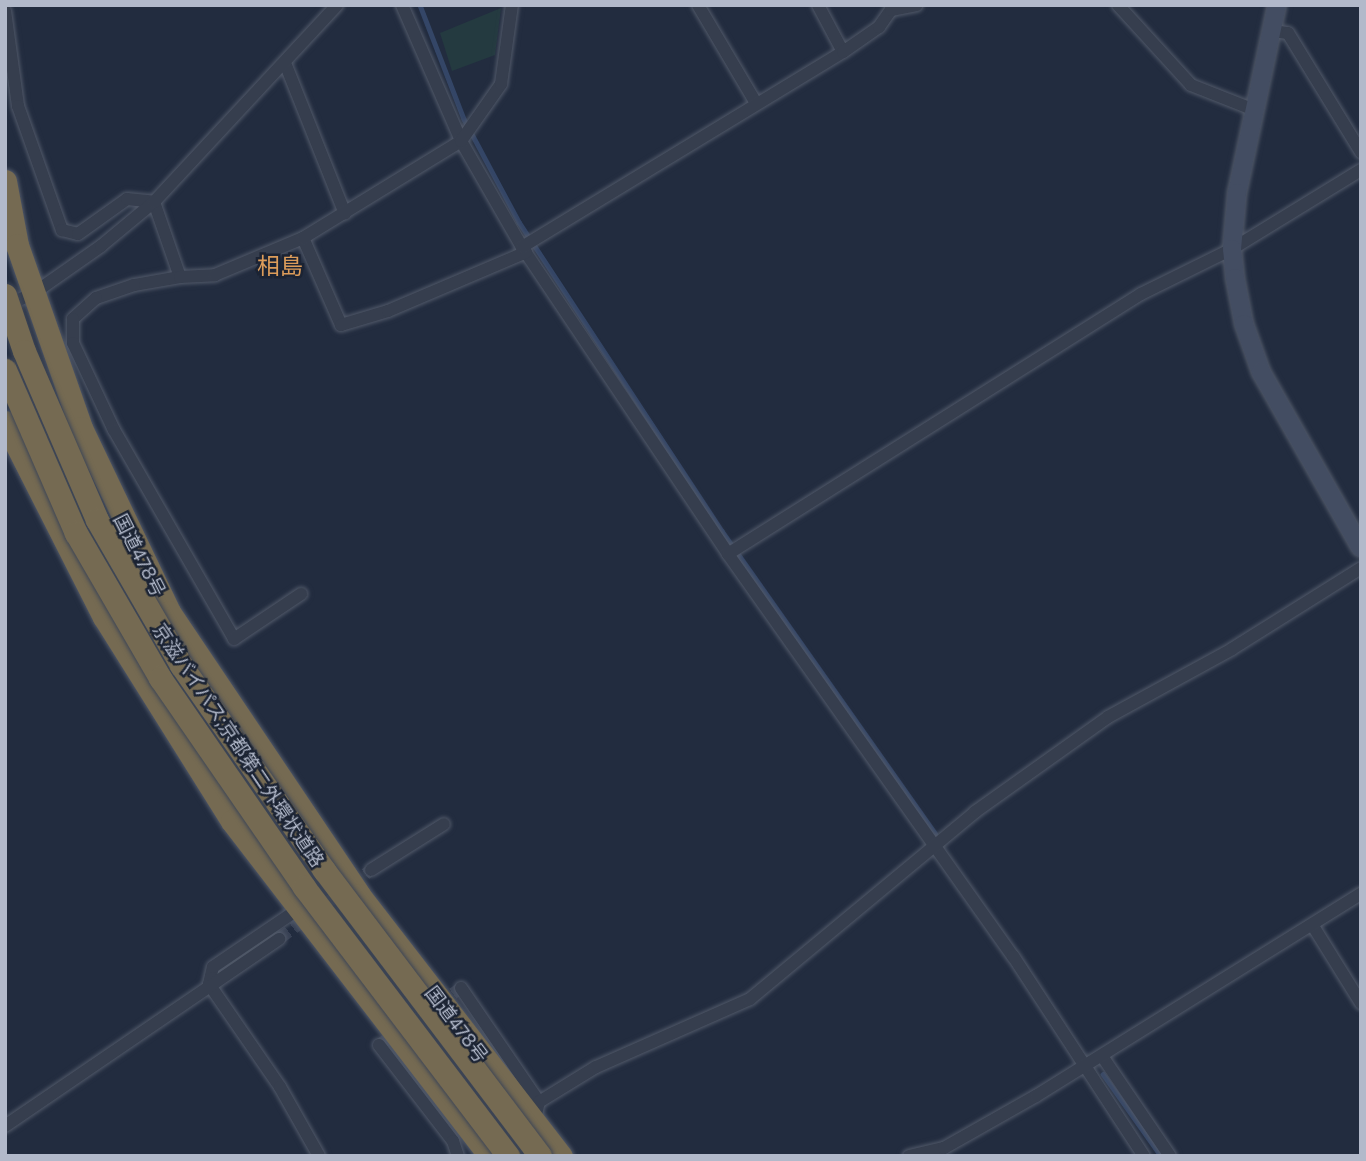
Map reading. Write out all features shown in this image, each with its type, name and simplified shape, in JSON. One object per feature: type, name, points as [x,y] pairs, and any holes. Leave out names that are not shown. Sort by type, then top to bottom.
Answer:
[{"type":"highway","name":"国道478号","points":[[5,181],[17,245],[106,486],[182,633],[359,895],[536,1113],[561,1156]]},
{"type":"highway","name":"京滋バイパス;京都第二外環状道路","points":[[5,295],[34,376],[97,520],[166,641],[324,870],[540,1156]]},
{"type":"highway","name":"京滋バイパス;京都第二外環状道路","points":[[5,370],[76,533],[160,678],[304,887],[508,1156]]},
{"type":"highway","points":[[5,422],[147,692],[297,910],[490,1156]]},
{"type":"street","points":[[5,306],[34,293],[154,202],[337,5]]},
{"type":"street","points":[[402,5],[461,141],[524,249],[728,554],[934,849],[1013,956],[1144,1156]]},
{"type":"street","points":[[301,594],[234,639],[135,469],[73,343],[73,319],[96,298],[180,277],[215,275],[303,238],[461,141],[501,84],[512,5]]},
{"type":"street","points":[[698,5],[756,103]]},
{"type":"street","points":[[818,5],[843,52]]},
{"type":"street","points":[[303,238],[341,325],[388,311],[524,249],[756,103],[843,52],[879,27],[891,10],[917,5]]},
{"type":"street","points":[[1118,5],[1191,85],[1257,111]]},
{"type":"street","points":[[1277,5],[1257,111],[1237,193],[1232,249],[1244,324],[1261,372],[1361,548]]},
{"type":"street","points":[[5,10],[18,106],[62,230],[78,234],[127,199],[154,202]]},
{"type":"street","points":[[1273,31],[1287,33],[1361,152]]},
{"type":"street","points":[[285,63],[345,214]]},
{"type":"street","points":[[728,554],[1141,294],[1232,249],[1361,170]]},
{"type":"street","points":[[154,202],[180,277]]},
{"type":"street","points":[[461,988],[536,1113],[637,1046],[737,1008],[934,849],[975,812],[1108,717],[1232,649],[1361,568]]},
{"type":"street","points":[[371,870],[444,824]]},
{"type":"street","points":[[909,1156],[944,1148],[1084,1068],[1361,894]]},
{"type":"street","points":[[297,910],[213,967],[209,984],[279,1087],[319,1156]]},
{"type":"street","points":[[1313,926],[1361,1003]]},
{"type":"street","points":[[5,1126],[209,984],[279,939]]},
{"type":"street","points":[[379,1045],[453,1141],[458,1156]]},
{"type":"street","points":[[1102,1056],[1170,1156]]},
{"type":"green space","points":[[501,8],[495,55],[452,71],[440,33]]},
{"type":"waterway","points":[[420,5],[464,119],[519,222],[722,531],[935,833]]},
{"type":"waterway","points":[[1103,1074],[1161,1156]]},
{"type":"tunnel","points":[[279,939],[371,870]]},
{"type":"tunnel","points":[[379,1045],[461,988]]},
{"type":"district","name":"相島","points":[[280,265]]}]
